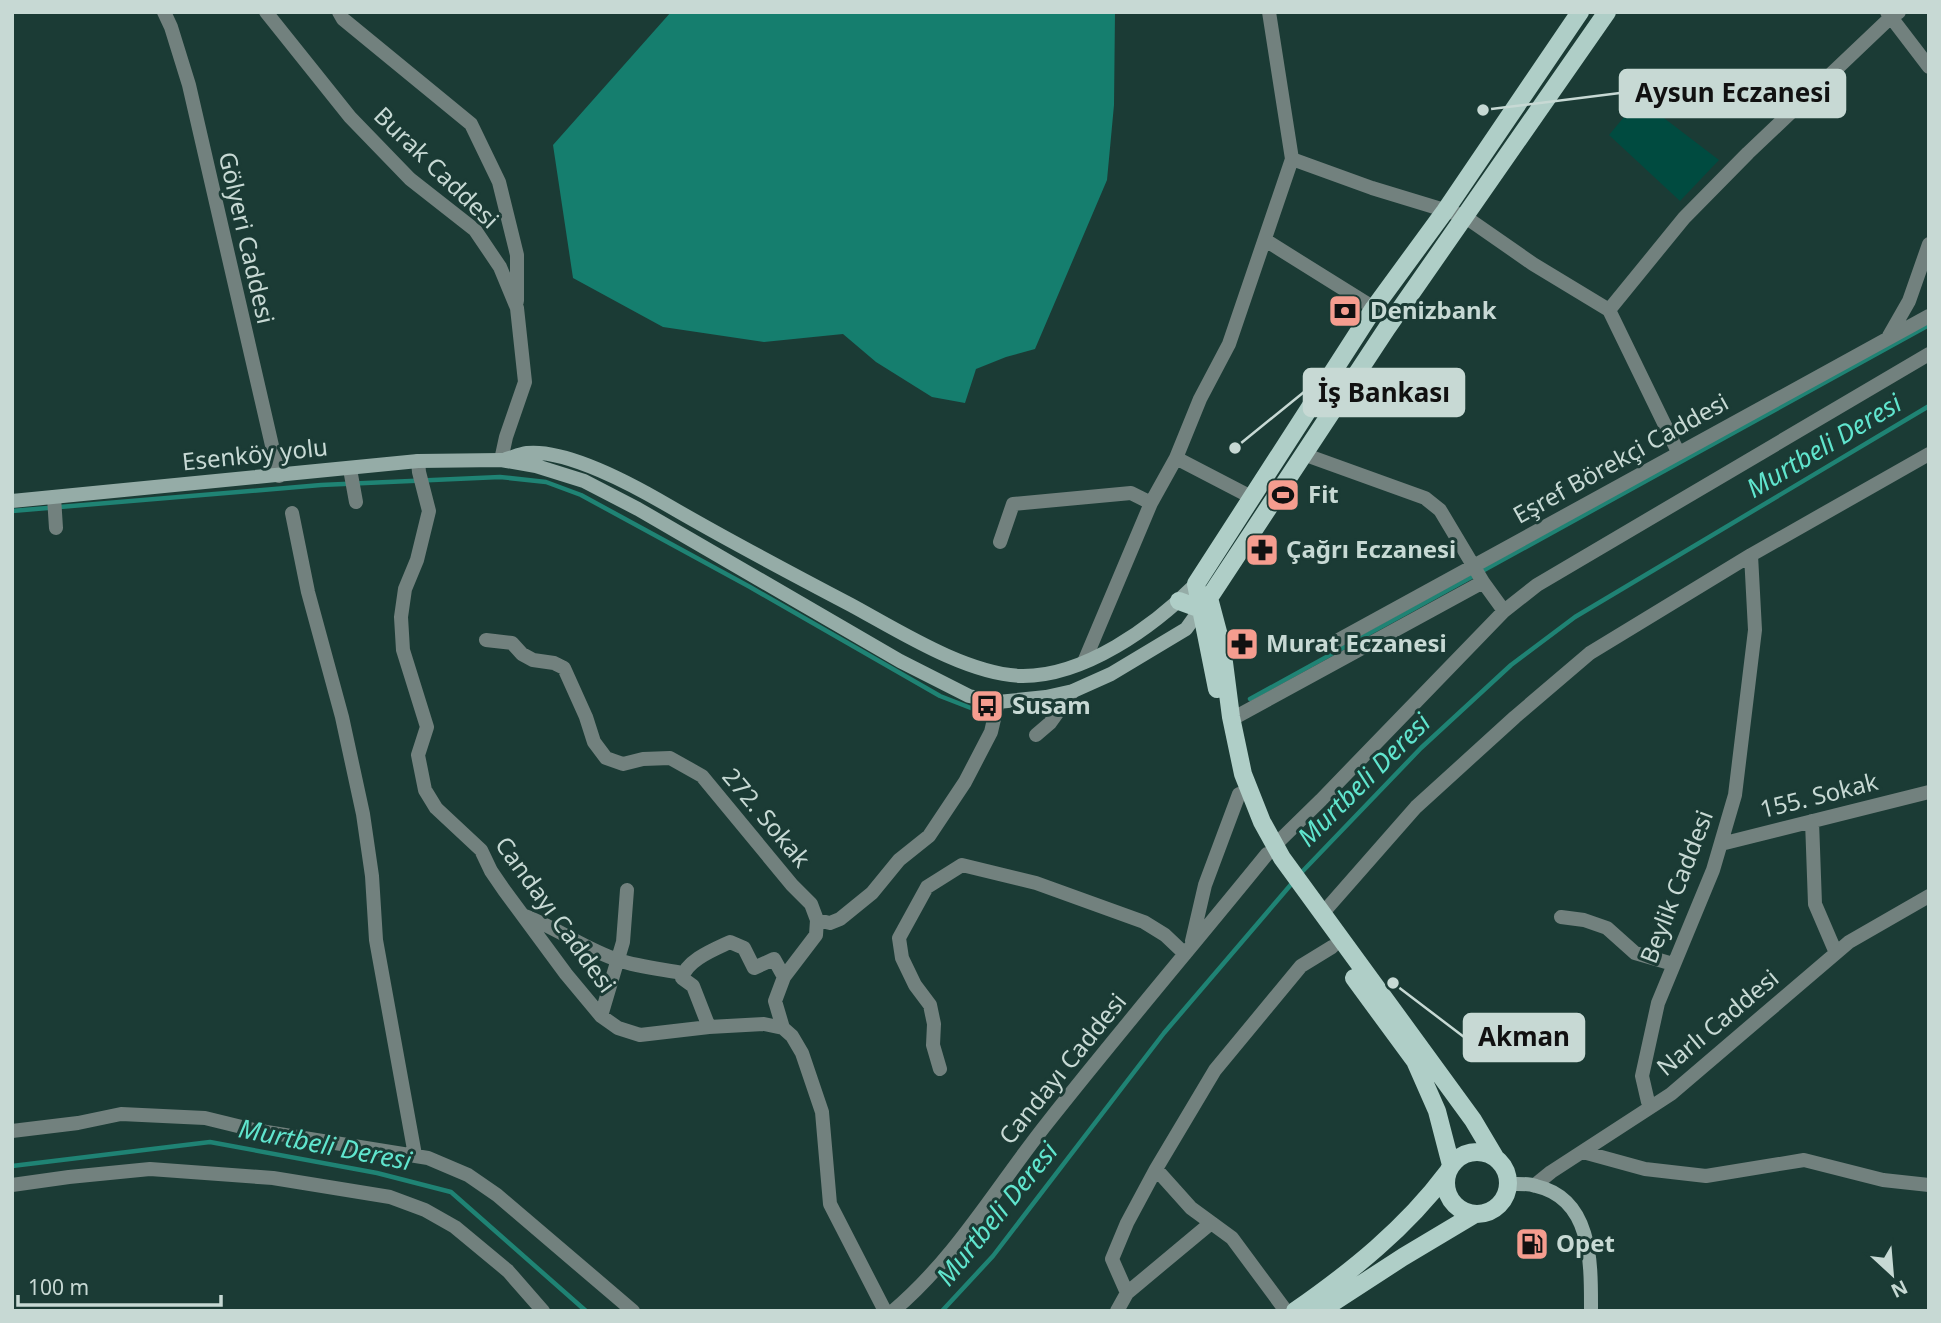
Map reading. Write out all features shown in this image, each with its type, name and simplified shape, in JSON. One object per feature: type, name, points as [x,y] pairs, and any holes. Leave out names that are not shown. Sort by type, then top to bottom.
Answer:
[{"type":"main road","points":[[1274,855],[1243,774],[1217,625],[1196,584],[1374,308],[1445,211],[1580,12]]},
{"type":"main road","points":[[1320,1311],[1402,1257],[1475,1214],[1494,1209],[1506,1194],[1508,1184],[1503,1164],[1495,1157],[1473,1120],[1319,919],[1247,816],[1227,749],[1205,603],[1464,216],[1607,12]]},
{"type":"main road","points":[[1179,601],[1205,603]]},
{"type":"main road","points":[[1319,919],[1332,947],[1415,1061],[1437,1111],[1449,1169],[1445,1183],[1450,1200],[1457,1208],[1475,1214]]},
{"type":"main road","points":[[1295,1311],[1349,1273],[1432,1193],[1458,1157],[1476,1151],[1495,1157]]},
{"type":"street","name":"Gölyeri Caddesi","points":[[164,12],[189,85],[279,476]]},
{"type":"street","name":"Burak Caddesi","points":[[266,12],[350,117],[410,179],[475,230],[500,267],[517,308],[525,382],[501,460]]},
{"type":"street","points":[[339,12],[343,19],[471,124],[499,182],[517,255],[517,308]]},
{"type":"street","points":[[1084,662],[1151,503],[1176,458],[1200,399],[1229,344],[1292,159],[1269,12]]},
{"type":"street","points":[[1609,310],[1684,218],[1893,14],[1929,67]]},
{"type":"street","points":[[1292,159],[1464,216],[1533,264],[1609,310],[1678,452]]},
{"type":"street","points":[[1265,240],[1374,308]]},
{"type":"street","points":[[1888,338],[1909,301],[1929,244]]},
{"type":"street","name":"Eşref Börekçi Caddesi","points":[[1232,719],[1678,452],[1929,316]]},
{"type":"street","name":"Candayı Caddesi","points":[[893,1311],[916,1292],[960,1242],[1049,1121],[1185,954],[1321,800],[1504,611],[1537,585],[1929,354]]},
{"type":"street","points":[[501,460],[528,453],[556,456],[606,474],[644,491],[732,542],[918,642],[965,663],[1021,676],[1046,673],[1084,662],[1120,643],[1179,601],[1196,584]]},
{"type":"street","points":[[1303,454],[1425,498],[1440,510],[1504,611]]},
{"type":"street","points":[[1319,919],[1416,807],[1515,717],[1591,653],[1752,555],[1929,454]]},
{"type":"street","points":[[1176,458],[1252,498]]},
{"type":"street","name":"Esenköy yolu","points":[[12,501],[55,510],[279,476],[353,485],[501,460]]},
{"type":"street","points":[[501,460],[536,466],[583,481],[690,538],[900,660],[969,696],[998,702],[1073,691],[1111,674],[1186,629],[1205,603]]},
{"type":"street","name":"Candayı Caddesi","points":[[420,474],[429,511],[417,560],[405,589],[401,617],[402,650],[426,727],[418,755],[425,790],[436,808],[481,850],[491,871],[566,974],[601,1016],[618,1028],[640,1035],[764,1024],[783,1028]]},
{"type":"street","points":[[1000,542],[1013,504],[1131,493],[1151,503]]},
{"type":"street","points":[[292,513],[308,592],[342,718],[363,814],[372,876],[376,940],[415,1155]]},
{"type":"street","name":"Beylik Caddesi","points":[[1653,1105],[1648,1102],[1642,1076],[1658,1003],[1699,906],[1735,795],[1755,630],[1752,555]]},
{"type":"street","name":"Eşref Börekçi Caddesi","points":[[1335,642],[1478,573]]},
{"type":"street","name":"272. Sokak","points":[[486,640],[512,643],[522,654],[533,660],[554,663],[564,668],[594,742],[606,758],[624,764],[643,759],[670,758],[702,776],[792,885],[811,904],[817,920]]},
{"type":"street","points":[[1036,735],[1050,723],[1073,691]]},
{"type":"street","points":[[885,1311],[830,1204],[822,1112],[802,1053],[792,1036],[783,1028],[775,1001],[783,978],[816,935],[817,920],[830,923],[840,919],[872,892],[899,860],[929,836],[965,782],[986,743],[998,702]]},
{"type":"street","name":"155. Sokak","points":[[1721,844],[1929,792]]},
{"type":"street","points":[[940,1069],[933,1045],[934,1024],[930,1005],[915,985],[902,958],[899,938],[927,887],[962,865],[1036,883],[1144,922],[1165,935],[1185,954],[1195,934],[1205,885],[1240,794]]},
{"type":"street","points":[[1812,821],[1815,904],[1836,953]]},
{"type":"street","points":[[601,1016],[623,942],[627,890]]},
{"type":"street","name":"Narlı Caddesi","points":[[1535,1185],[1692,1077],[1863,933],[1929,896]]},
{"type":"street","points":[[524,915],[552,926],[582,945],[618,960],[682,973]]},
{"type":"street","points":[[1561,917],[1584,919],[1606,928],[1635,953],[1673,964]]},
{"type":"street","points":[[682,973],[703,955],[730,942],[744,948],[754,968],[774,960],[783,978]]},
{"type":"street","points":[[1127,1293],[1112,1259],[1127,1223],[1156,1169],[1215,1070],[1301,966],[1332,947]]},
{"type":"street","points":[[682,973],[682,978],[693,986],[709,1027]]},
{"type":"street","points":[[12,1131],[78,1123],[121,1114],[205,1118],[254,1130],[428,1158],[468,1175],[497,1195],[633,1311]]},
{"type":"street","points":[[1583,1152],[1645,1169],[1706,1177],[1804,1160],[1883,1180],[1929,1185]]},
{"type":"street","points":[[12,1185],[150,1169],[273,1178],[390,1196],[425,1210],[455,1227],[509,1271],[543,1311]]},
{"type":"street","points":[[1156,1169],[1191,1208],[1233,1238],[1286,1311]]},
{"type":"street","points":[[1508,1184],[1535,1185],[1553,1192],[1567,1202],[1580,1220],[1591,1261],[1591,1311]]},
{"type":"street","points":[[1117,1311],[1127,1293],[1211,1223]]},
{"type":"green space","points":[[671,12],[1115,12],[1114,105],[1107,180],[1035,349],[976,369],[965,403],[932,397],[876,362],[843,334],[764,342],[663,327],[573,278],[553,145]]},
{"type":"green space","points":[[1639,99],[1719,160],[1680,201],[1609,135]]},
{"type":"waterway","points":[[1250,699],[1929,325]]},
{"type":"waterway","name":"Murtbeli Deresi","points":[[1299,875],[1421,748],[1511,665],[1575,617],[1929,406]]},
{"type":"waterway","points":[[12,511],[321,485],[500,477],[546,482],[581,495],[750,587],[940,696],[976,710]]},
{"type":"waterway","name":"Murtbeli Deresi","points":[[942,1311],[993,1256],[1164,1033],[1294,881]]},
{"type":"waterway","name":"Murtbeli Deresi","points":[[12,1166],[210,1142],[377,1173],[451,1192],[586,1311]]},
{"type":"place","name":"Aysun Eczanesi","points":[[1483,110]]},
{"type":"place","name":"Denizbank","points":[[1345,311]]},
{"type":"place","name":"İş Bankası","points":[[1235,448]]},
{"type":"place","name":"Fit","points":[[1283,495]]},
{"type":"place","name":"Çağrı Eczanesi","points":[[1262,550]]},
{"type":"place","name":"Murat Eczanesi","points":[[1242,644]]},
{"type":"place","name":"Susam","points":[[987,706]]},
{"type":"place","name":"Akman","points":[[1393,983]]},
{"type":"place","name":"Opet","points":[[1532,1244]]}]
